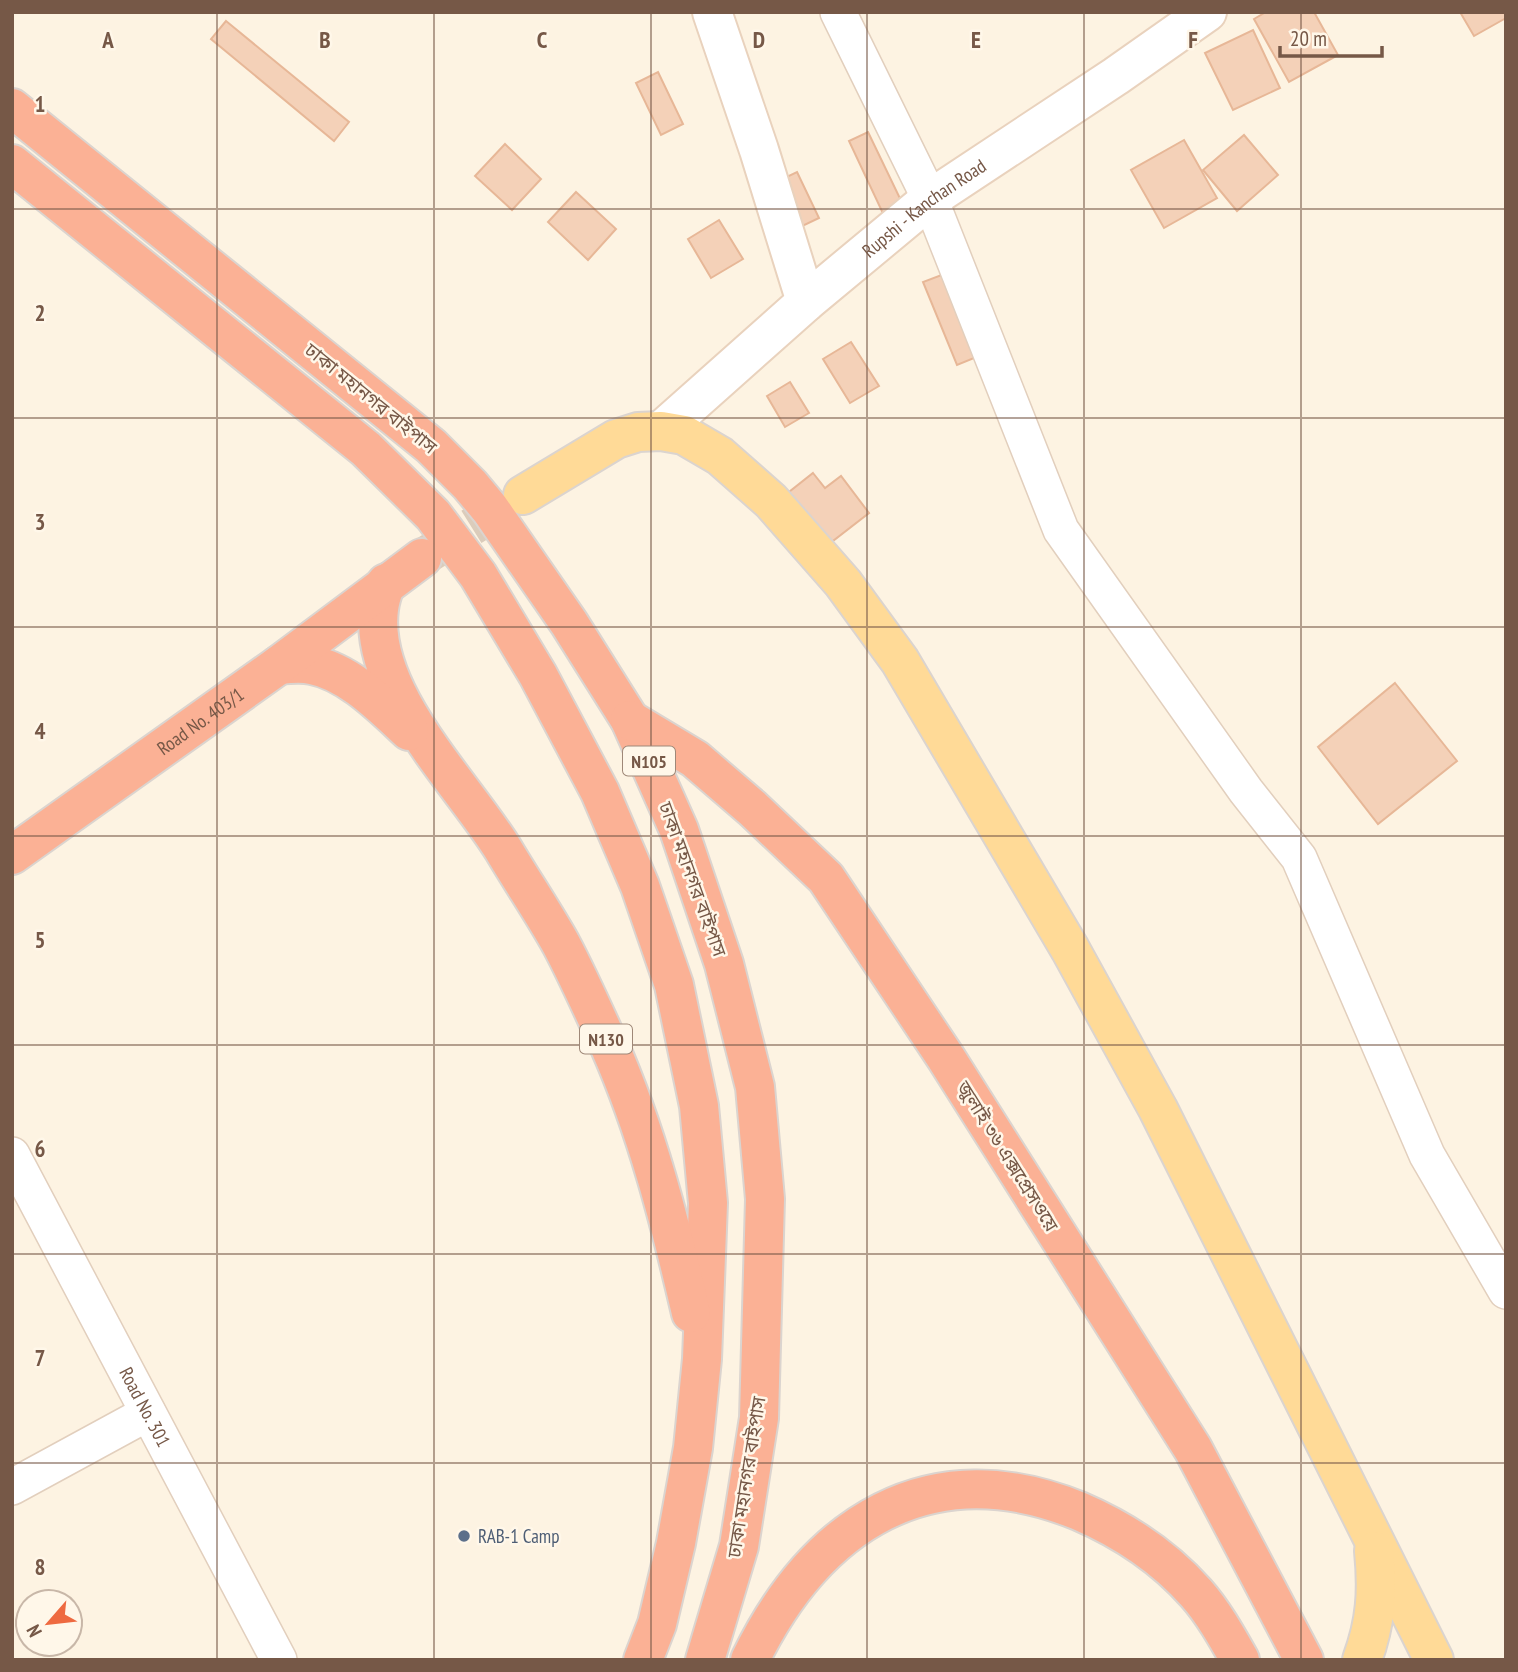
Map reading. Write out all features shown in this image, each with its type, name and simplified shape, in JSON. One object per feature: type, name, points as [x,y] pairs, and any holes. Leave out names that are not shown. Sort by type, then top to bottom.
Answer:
[{"type":"highway","name":"ঢাকা মহানগর বাইপাস","points":[[12,108],[441,456],[470,485],[490,509],[569,623],[630,720],[680,830],[724,964],[755,1087],[765,1199],[759,1418],[738,1546],[705,1660]]},
{"type":"highway","name":"N105","points":[[12,164],[366,449],[433,515],[478,575],[538,675],[600,792],[640,886],[674,985],[699,1106],[708,1203],[702,1359],[693,1448],[676,1543],[657,1624],[643,1660]]},
{"type":"highway","name":"Road No. 403/1","points":[[12,855],[422,558]]},
{"type":"highway","name":"N130","points":[[386,583],[379,608],[379,627],[388,671],[401,701],[434,754],[500,846],[561,946],[609,1047],[648,1144],[702,1359]]},
{"type":"highway","name":"N130","points":[[279,664],[311,664],[332,671],[389,712],[434,754]]},
{"type":"highway","name":"জুলাই ৩৬ এক্সপ্রেসওয়ে","points":[[630,720],[695,759],[826,878],[946,1058],[1194,1449],[1304,1660]]},
{"type":"highway","points":[[750,1660],[762,1634],[791,1592],[818,1558],[842,1538],[899,1503],[933,1493],[965,1489],[1001,1491],[1051,1500],[1102,1521],[1147,1548],[1198,1595],[1240,1660]]},
{"type":"main road","points":[[523,495],[616,439],[638,432],[661,431],[684,435],[720,456],[771,501],[842,583],[900,661],[1056,925],[1151,1097],[1434,1660]]},
{"type":"main road","points":[[1362,1660],[1370,1639],[1378,1588],[1373,1539]]},
{"type":"street","points":[[712,12],[759,150],[806,302]]},
{"type":"street","points":[[838,12],[930,200],[1061,530],[1246,791],[1299,858],[1427,1155],[1506,1291]]},
{"type":"street","name":"Rupshi - Kanchan Road","points":[[661,431],[806,302],[930,200],[1116,76],[1206,12]]},
{"type":"street","name":"Road No. 301","points":[[16,1173],[148,1413],[276,1659]]},
{"type":"street","points":[[12,1487],[148,1413]]},
{"type":"building","points":[[1266,12],[1314,12],[1338,55],[1289,82],[1254,19]]},
{"type":"building","points":[[1460,12],[1506,12],[1506,18],[1474,36]]},
{"type":"building","points":[[226,21],[349,122],[334,141],[211,39]]},
{"type":"building","points":[[1253,30],[1280,88],[1233,110],[1205,53]]},
{"type":"building","points":[[658,72],[683,124],[661,135],[636,83]]},
{"type":"building","points":[[868,132],[907,213],[887,222],[849,141]]},
{"type":"building","points":[[1244,135],[1278,175],[1237,211],[1203,170]]},
{"type":"building","points":[[1184,140],[1217,198],[1164,228],[1131,170]]},
{"type":"building","points":[[505,144],[541,179],[512,210],[475,176]]},
{"type":"building","points":[[797,172],[819,218],[794,230],[772,184]]},
{"type":"building","points":[[576,192],[616,229],[588,260],[548,222]]},
{"type":"building","points":[[719,220],[743,259],[711,278],[688,239]]},
{"type":"building","points":[[952,271],[984,354],[957,365],[923,282]]},
{"type":"building","points":[[851,342],[879,386],[850,403],[823,359]]},
{"type":"building","points":[[790,382],[809,413],[785,427],[767,396]]},
{"type":"building","points":[[813,473],[825,488],[841,476],[869,513],[829,544],[789,492]]},
{"type":"building","points":[[1395,683],[1457,761],[1378,824],[1318,747]]},
{"type":"tunnel","points":[[423,557],[521,496]]},
{"type":"place","name":"RAB-1 Camp","points":[[464,1536]]}]
